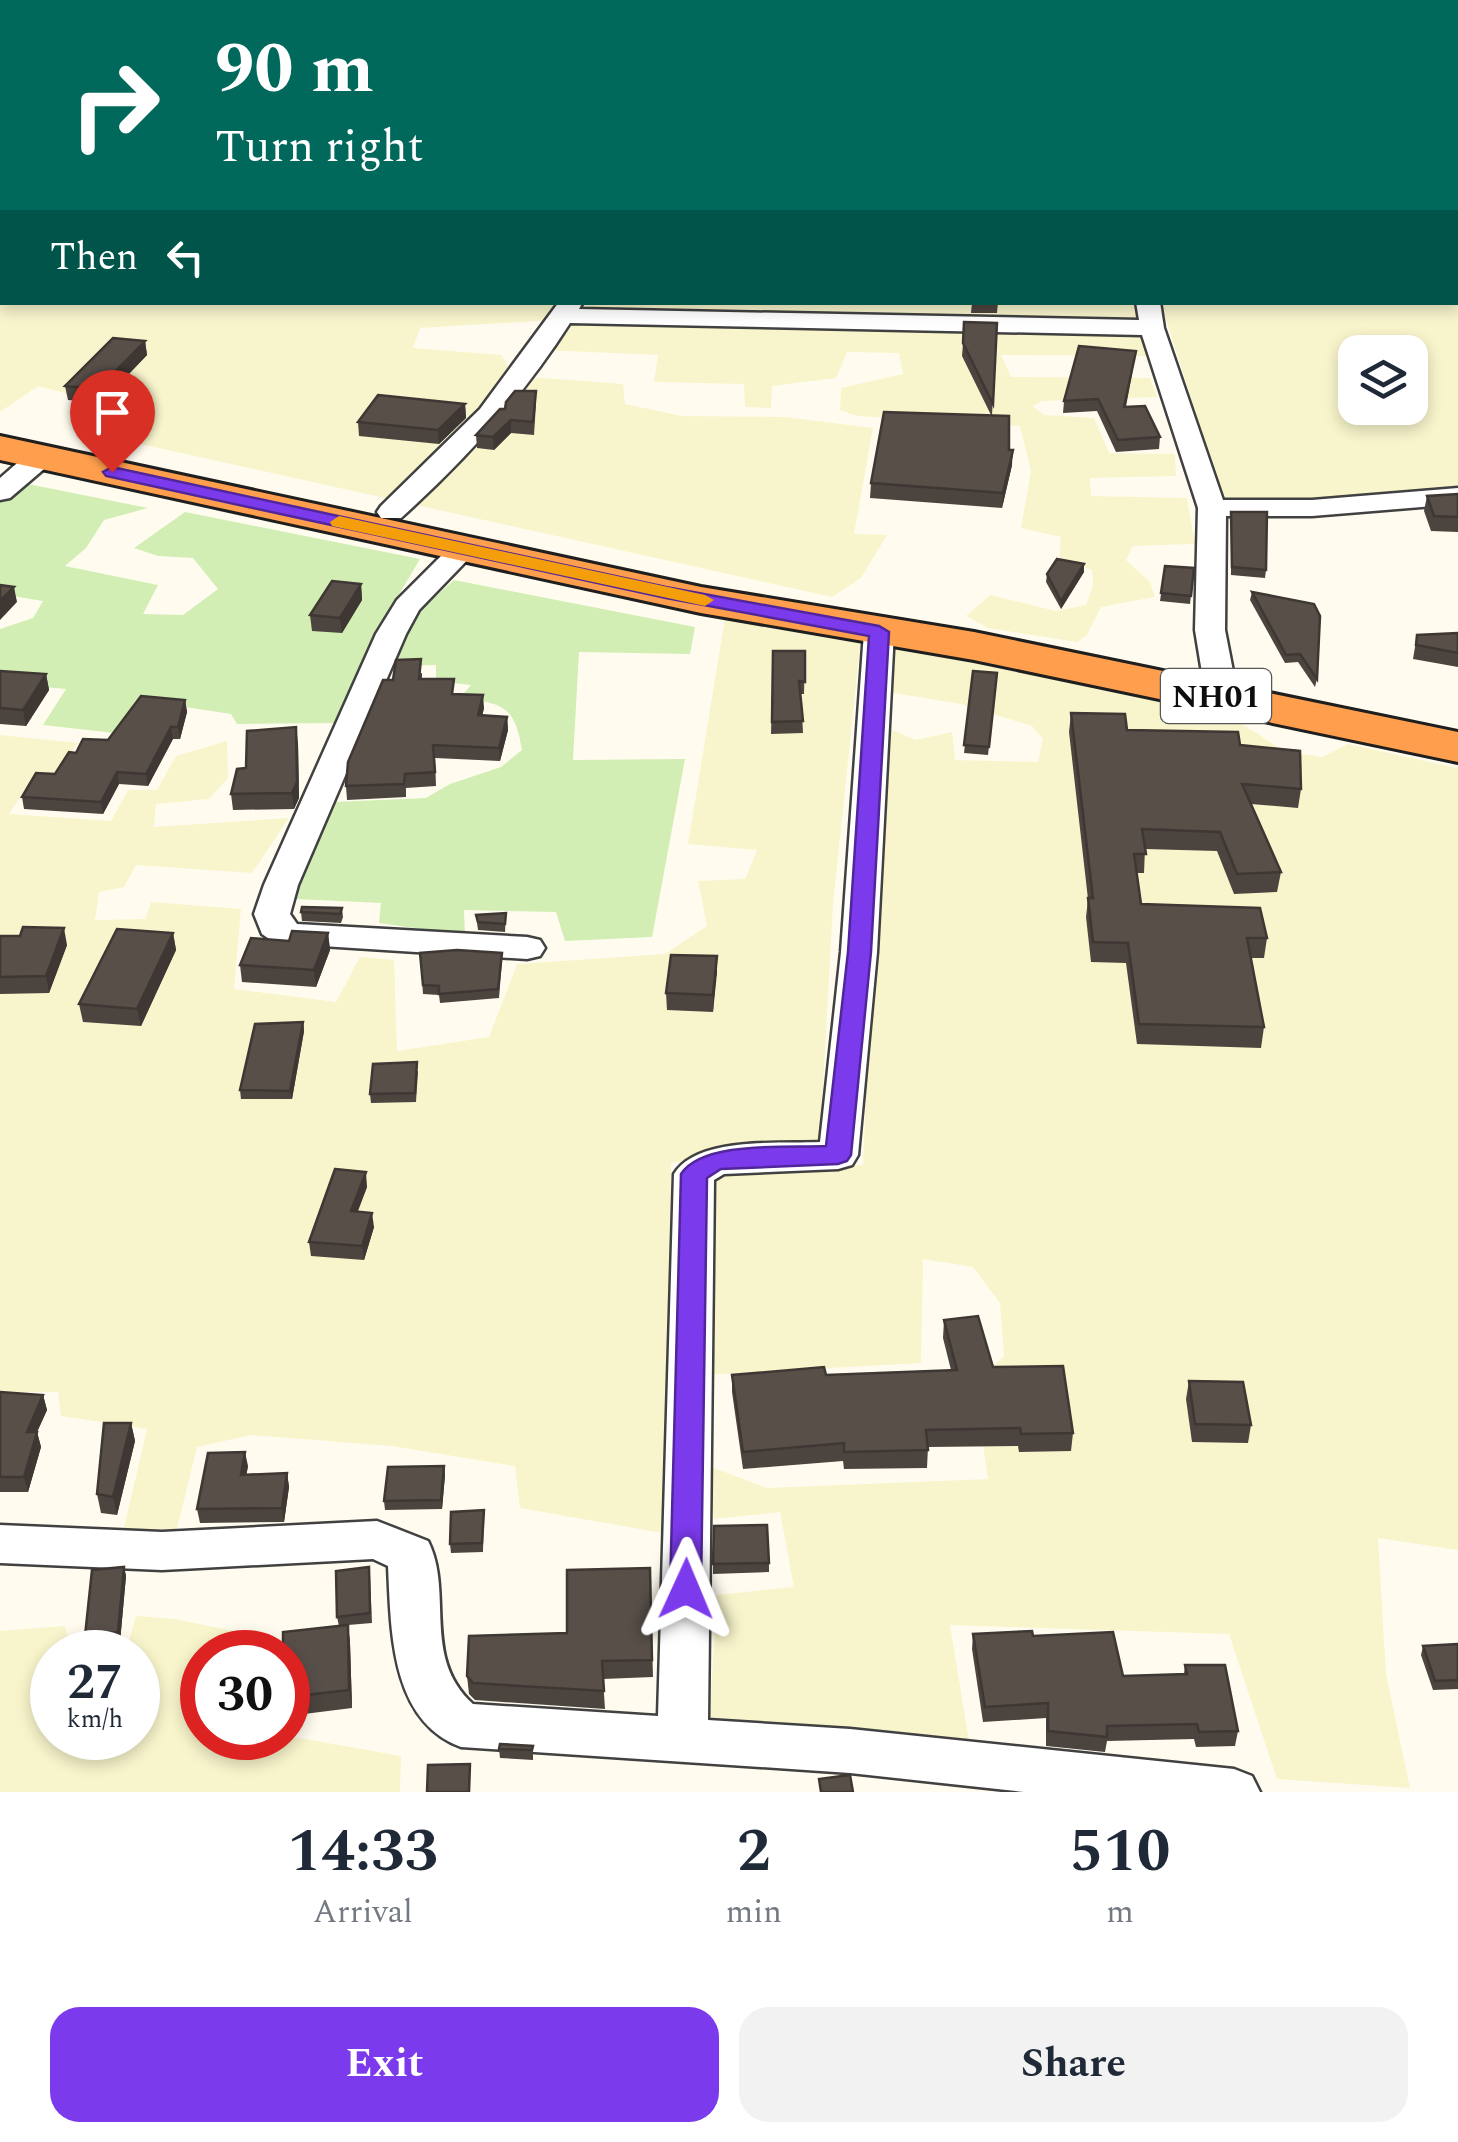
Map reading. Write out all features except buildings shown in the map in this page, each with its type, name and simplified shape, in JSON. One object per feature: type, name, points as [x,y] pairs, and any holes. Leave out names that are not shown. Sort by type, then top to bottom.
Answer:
[{"type":"highway","name":"NH01","points":[[0,428],[896,618],[974,646]]},
{"type":"highway","name":"NH01","points":[[20,453],[700,600],[974,646],[1458,747]]},
{"type":"street","points":[[391,512],[464,447],[542,350],[567,309],[1150,315],[1212,508],[1210,630],[1222,697]]},
{"type":"street","points":[[0,492],[20,453]]},
{"type":"street","points":[[1212,508],[1312,508],[1458,496]]},
{"type":"street","points":[[463,550],[406,606],[390,634],[272,914],[275,926],[288,936],[527,948]]},
{"type":"street","points":[[682,1740],[694,1174],[716,1160],[838,1155],[860,952],[879,632]]},
{"type":"street","points":[[0,1544],[162,1551],[377,1540],[411,1554],[414,1631],[433,1698],[461,1725],[850,1751],[1234,1792]]},
{"type":"shaded area","points":[[0,305],[1136,305],[1148,356],[1001,355],[1011,377],[1150,378],[1157,397],[1042,401],[1033,406],[1044,415],[1094,418],[1109,453],[1175,454],[1176,476],[1090,478],[1091,496],[1187,498],[1195,544],[1133,546],[1126,560],[1150,582],[1155,597],[1101,607],[1087,635],[1077,642],[988,628],[966,616],[990,595],[1056,611],[1086,605],[1093,585],[1092,570],[1059,559],[1061,537],[1021,528],[1031,471],[1020,426],[857,416],[840,410],[841,388],[903,374],[899,353],[847,352],[836,378],[772,386],[771,408],[745,407],[744,384],[654,382],[658,355],[543,350],[551,320],[420,328],[413,348],[501,355],[515,376],[623,384],[625,404],[682,416],[785,417],[873,428],[854,534],[887,535],[861,578],[832,597],[145,445],[69,424],[102,403],[38,386],[0,412]]},
{"type":"shaded area","points":[[1162,305],[1458,305],[1458,488],[1224,504]]},
{"type":"shaded area","points":[[726,612],[861,638],[833,904],[820,1142],[671,1163],[668,1534],[520,1508],[515,1466],[392,1446],[251,1435],[197,1447],[175,1537],[123,1532],[147,1429],[61,1416],[58,1392],[0,1392],[0,735],[78,743],[56,774],[34,776],[9,814],[111,821],[128,790],[157,790],[176,756],[227,741],[228,778],[209,799],[156,804],[154,827],[289,818],[252,873],[136,865],[124,887],[99,892],[95,920],[145,919],[151,902],[241,909],[234,989],[336,1002],[360,957],[394,960],[397,1051],[489,1037],[517,964],[665,954],[707,926],[698,881],[745,879],[757,850],[688,844]]},
{"type":"shaded area","points":[[895,640],[1234,719],[1284,751],[1322,757],[1348,744],[1458,768],[1458,1550],[1378,1538],[1386,1674],[1410,1788],[1277,1779],[1229,1634],[950,1625],[969,1741],[709,1726],[717,1595],[794,1587],[780,1512],[714,1519],[706,1465],[767,1488],[988,1479],[974,1382],[1004,1356],[1000,1303],[973,1267],[923,1259],[921,1363],[704,1375],[713,1181],[741,1171],[863,1165],[882,726],[916,740],[952,732],[955,760],[1038,762],[1043,739],[1032,726],[961,704],[888,692]]},
{"type":"shaded area","points":[[136,1616],[228,1630],[180,1630],[180,1760],[310,1760],[310,1740],[401,1756],[400,1792],[0,1792],[0,1631],[65,1626],[66,1630],[30,1630],[30,1760],[160,1760],[160,1630],[132,1630]]},
{"type":"green space","points":[[23,483],[148,508],[104,520],[86,548],[65,566],[158,585],[143,614],[183,615],[218,589],[193,558],[158,556],[134,548],[185,512],[420,559],[366,650],[340,723],[237,724],[231,714],[139,700],[114,733],[43,725],[66,689],[0,683],[0,629],[33,618],[43,601],[0,594],[0,500]]},
{"type":"green space","points":[[454,580],[695,627],[690,654],[579,652],[573,760],[685,759],[652,937],[565,941],[556,912],[464,910],[465,935],[379,923],[381,903],[297,899],[335,802],[426,798],[450,784],[501,767],[522,750],[515,723],[504,709],[460,698],[471,685],[436,681],[436,665],[385,666],[399,629]]},
{"type":"slow traffic","points":[[339,522],[705,600]]},
{"type":"route","points":[[112,472],[666,593],[879,632],[860,952],[838,1155],[716,1160],[694,1174],[686,1589]]}]
